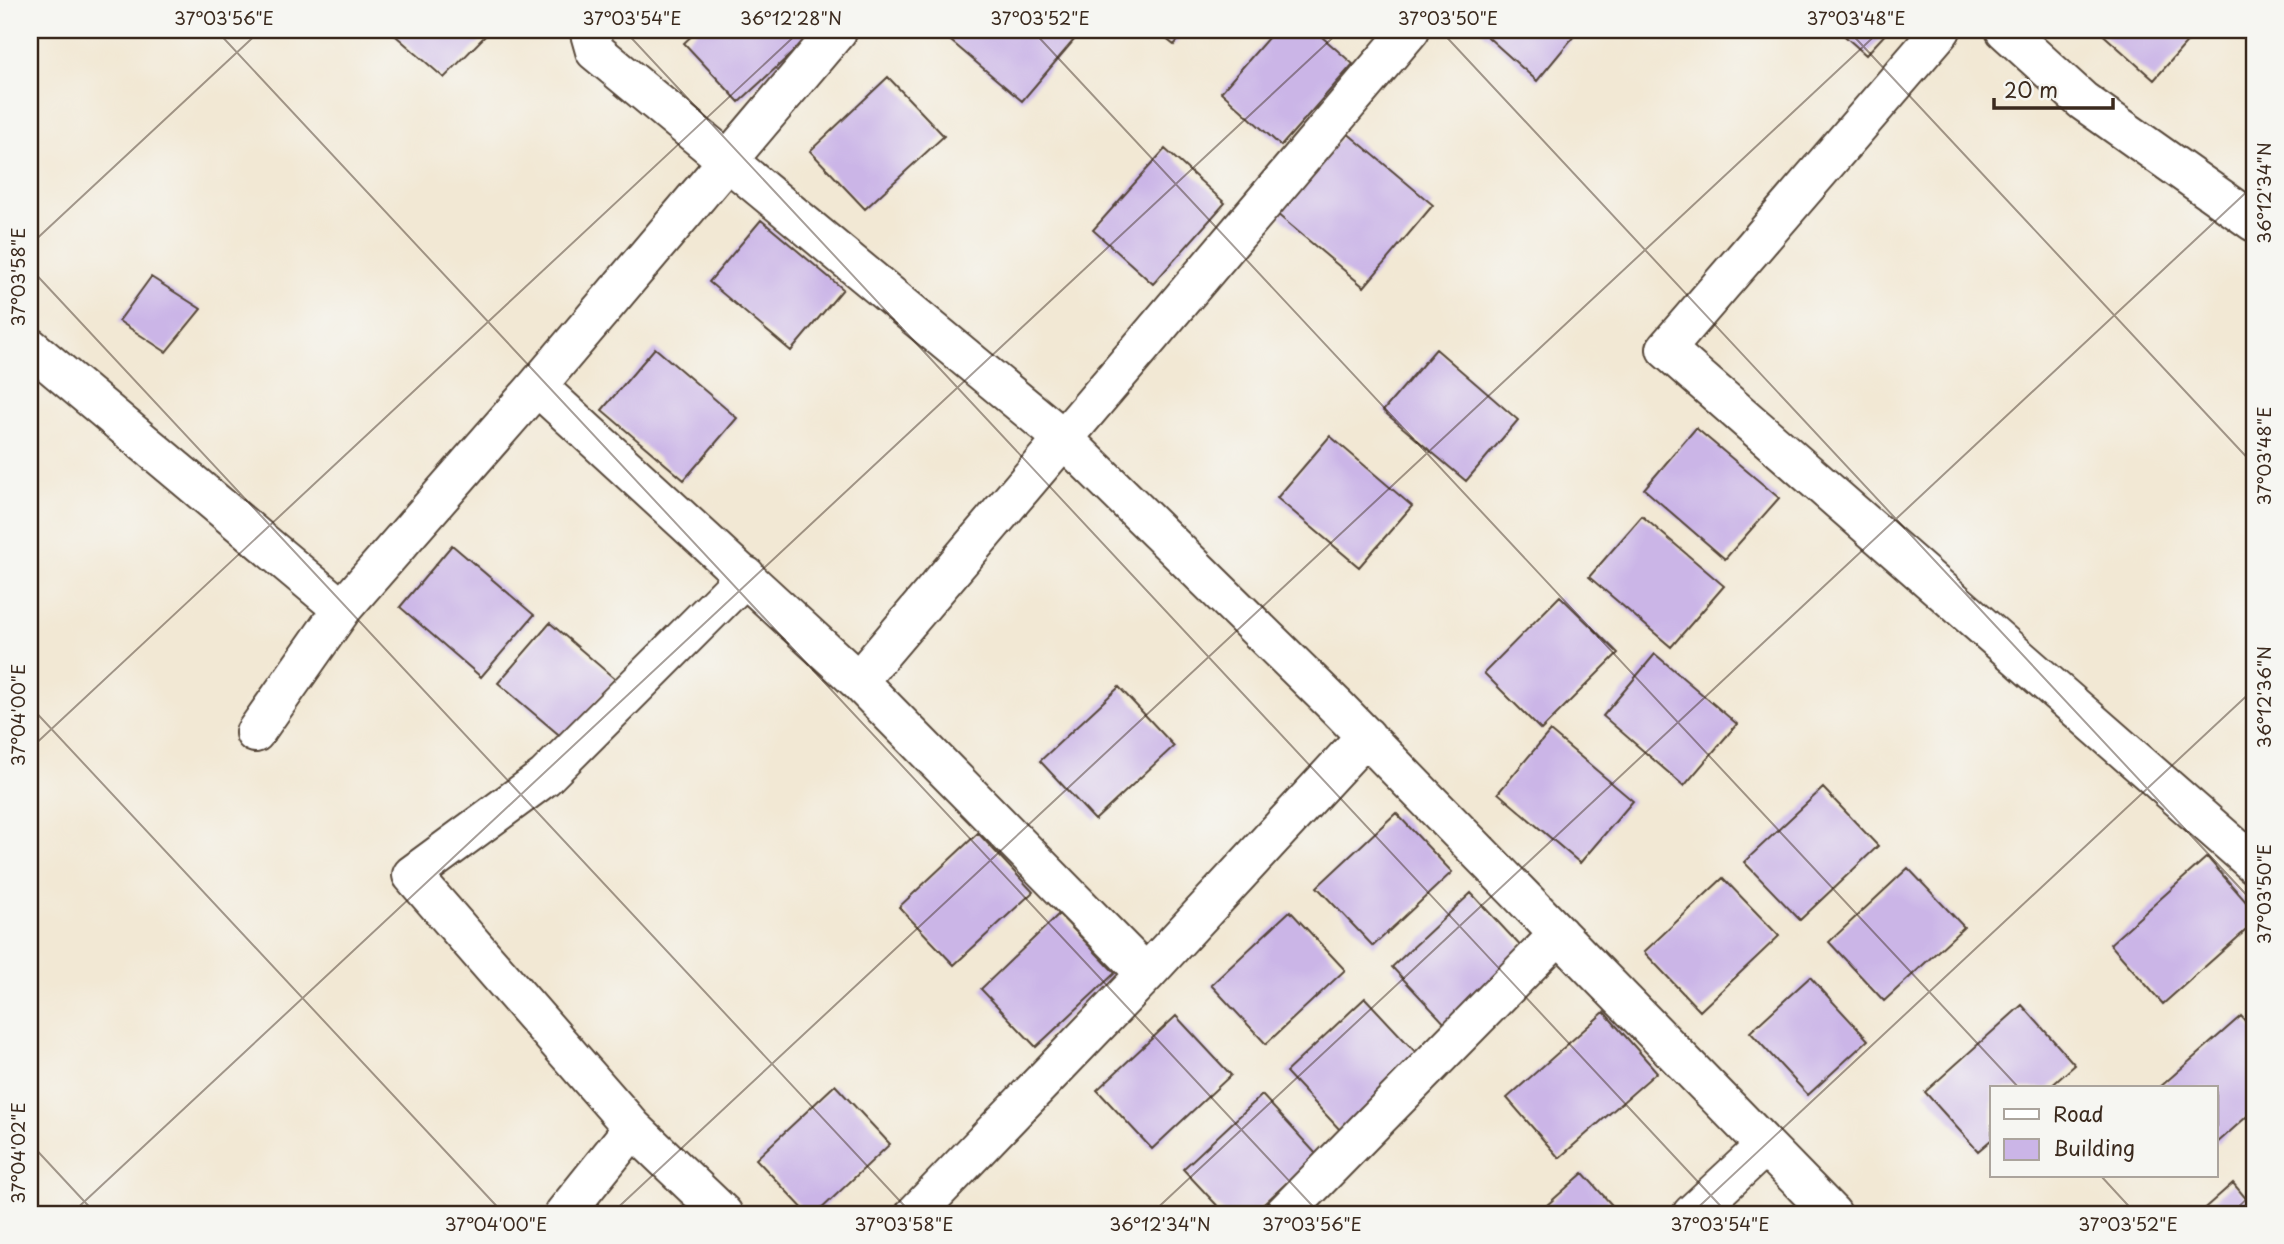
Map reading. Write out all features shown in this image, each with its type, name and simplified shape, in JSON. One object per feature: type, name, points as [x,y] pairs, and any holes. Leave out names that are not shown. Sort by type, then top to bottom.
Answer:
[{"type":"street","points":[[589,30],[595,51],[1065,440],[1366,736],[1832,1214]]},
{"type":"street","points":[[255,733],[342,609],[537,386],[838,30]]},
{"type":"street","points":[[858,681],[1410,30]]},
{"type":"street","points":[[1941,30],[1666,349],[2254,864]]},
{"type":"street","points":[[2005,30],[2083,101],[2254,222]]},
{"type":"street","points":[[30,347],[342,609]]},
{"type":"street","points":[[537,386],[858,681],[1146,974]]},
{"type":"street","points":[[723,1214],[633,1128],[412,875],[545,777],[746,576]]},
{"type":"street","points":[[915,1214],[1146,974],[1366,736]]},
{"type":"street","points":[[1284,1214],[1559,934]]},
{"type":"street","points":[[564,1214],[633,1128]]},
{"type":"street","points":[[1692,1214],[1765,1146]]},
{"type":"building","points":[[389,30],[491,30],[444,78]]},
{"type":"building","points":[[698,30],[817,30],[739,102],[684,43]]},
{"type":"building","points":[[1063,30],[1074,40],[1022,101],[939,31]]},
{"type":"building","points":[[1155,30],[1187,30],[1174,45]]},
{"type":"building","points":[[1275,30],[1314,30],[1353,64],[1281,146],[1221,92]]},
{"type":"building","points":[[1480,30],[1579,30],[1537,81]]},
{"type":"building","points":[[1838,30],[1889,30],[1866,55]]},
{"type":"building","points":[[2098,30],[2198,30],[2154,80]]},
{"type":"building","points":[[888,77],[944,136],[865,209],[810,151]]},
{"type":"building","points":[[1346,132],[1433,205],[1364,287],[1277,214]]},
{"type":"building","points":[[1165,149],[1225,203],[1153,284],[1093,230]]},
{"type":"building","points":[[761,220],[843,289],[791,351],[709,282]]},
{"type":"building","points":[[151,277],[201,309],[166,352],[119,321]]},
{"type":"building","points":[[655,348],[737,418],[684,480],[602,410]]},
{"type":"building","points":[[1436,349],[1518,420],[1466,481],[1383,411]]},
{"type":"building","points":[[1696,428],[1779,498],[1725,559],[1644,489]]},
{"type":"building","points":[[1330,436],[1412,506],[1359,567],[1277,498]]},
{"type":"building","points":[[1642,516],[1724,586],[1671,647],[1589,577]]},
{"type":"building","points":[[452,545],[534,615],[481,677],[400,607]]},
{"type":"building","points":[[1560,596],[1618,653],[1541,730],[1484,673]]},
{"type":"building","points":[[550,623],[615,679],[564,739],[498,683]]},
{"type":"building","points":[[1655,654],[1737,724],[1684,786],[1603,716]]},
{"type":"building","points":[[1119,687],[1174,746],[1095,820],[1040,761]]},
{"type":"building","points":[[1550,731],[1633,801],[1580,863],[1498,793]]},
{"type":"building","points":[[1823,788],[1878,846],[1800,920],[1744,862]]},
{"type":"building","points":[[1396,813],[1452,872],[1373,946],[1317,887]]},
{"type":"building","points":[[978,833],[1033,892],[954,965],[899,907]]},
{"type":"building","points":[[2207,857],[2254,911],[2254,923],[2163,1004],[2110,944]]},
{"type":"building","points":[[1908,868],[1964,927],[1884,1001],[1829,942]]},
{"type":"building","points":[[1723,878],[1779,936],[1700,1011],[1644,952]]},
{"type":"building","points":[[1471,893],[1526,952],[1448,1027],[1392,967]]},
{"type":"building","points":[[1290,911],[1345,970],[1266,1044],[1211,985]]},
{"type":"building","points":[[1059,914],[1115,973],[1036,1047],[981,989]]},
{"type":"building","points":[[1810,977],[1868,1040],[1808,1095],[1750,1032]]},
{"type":"building","points":[[1365,998],[1420,1057],[1341,1131],[1286,1072]]},
{"type":"building","points":[[2022,1005],[2075,1065],[2051,1086],[1990,1086],[1990,1141],[1978,1151],[1925,1092]]},
{"type":"building","points":[[1604,1012],[1657,1072],[1559,1158],[1507,1098]]},
{"type":"building","points":[[1176,1016],[1231,1075],[1152,1149],[1097,1090]]},
{"type":"building","points":[[2241,1016],[2254,1031],[2254,1110],[2218,1142],[2218,1086],[2161,1086]]},
{"type":"building","points":[[835,1085],[890,1144],[816,1214],[808,1214],[756,1159]]},
{"type":"building","points":[[1262,1095],[1317,1155],[1253,1214],[1225,1214],[1183,1169]]},
{"type":"building","points":[[1583,1173],[1620,1214],[1537,1214]]},
{"type":"building","points":[[2233,1183],[2254,1208],[2254,1214],[2198,1214]]}]
